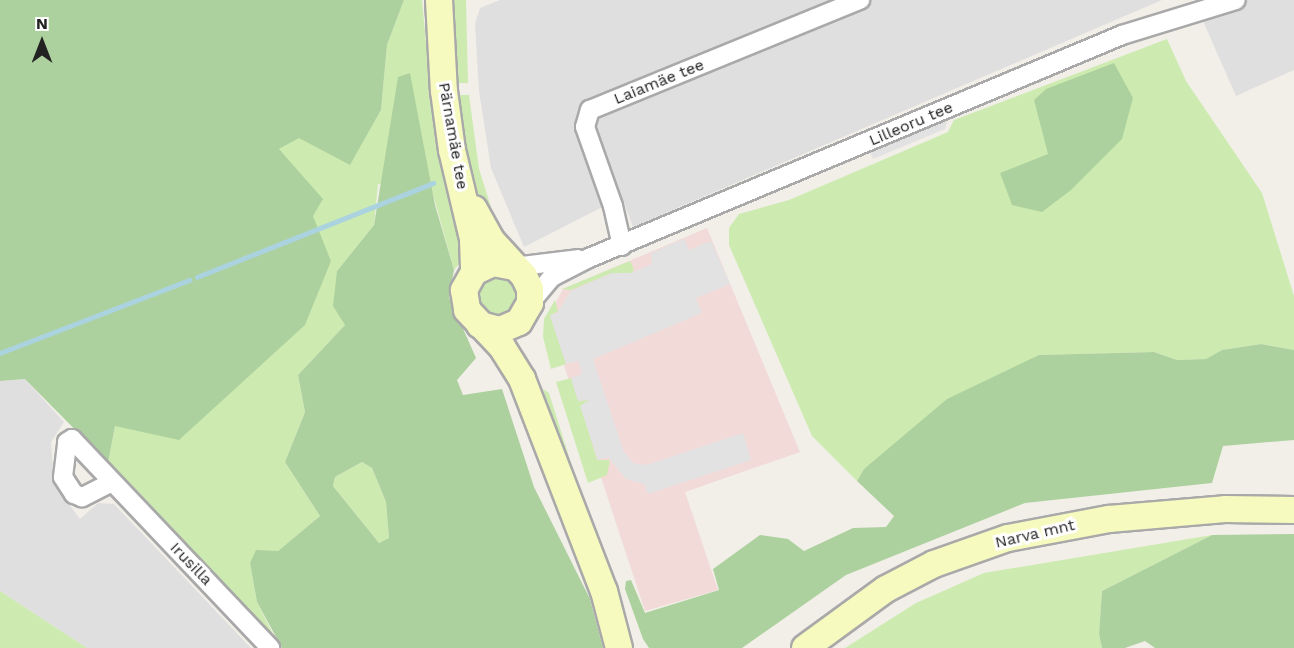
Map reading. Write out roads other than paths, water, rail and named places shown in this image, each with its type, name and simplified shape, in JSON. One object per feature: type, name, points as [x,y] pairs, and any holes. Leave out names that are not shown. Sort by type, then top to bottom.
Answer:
[{"type":"main road","name":"Pärnamäe tee","points":[[439,0],[444,91],[473,239],[474,272]]},
{"type":"main road","points":[[462,190],[491,240],[524,276],[523,323],[552,455]]},
{"type":"main road","points":[[514,267],[493,263],[474,272],[464,290],[464,300],[472,319],[513,360],[552,455],[619,642]]},
{"type":"main road","points":[[480,325],[500,330],[523,323]]},
{"type":"main road","name":"Narva mnt","points":[[804,648],[886,589],[934,564],[1008,538],[1053,527],[1130,516],[1225,509],[1294,510]]},
{"type":"street","name":"Laiamäe tee","points":[[622,246],[613,206],[585,127],[590,111],[860,0]]},
{"type":"street","name":"Lilleoru tee","points":[[523,323],[552,277],[589,258],[1185,8],[1236,0]]},
{"type":"street","name":"Lilleoru tee","points":[[514,267],[589,258]]},
{"type":"street","name":"Irusilla","points":[[112,482],[270,648]]},
{"type":"waterway","points":[[197,277],[433,183]]},
{"type":"waterway","points":[[0,353],[189,280]]}]
